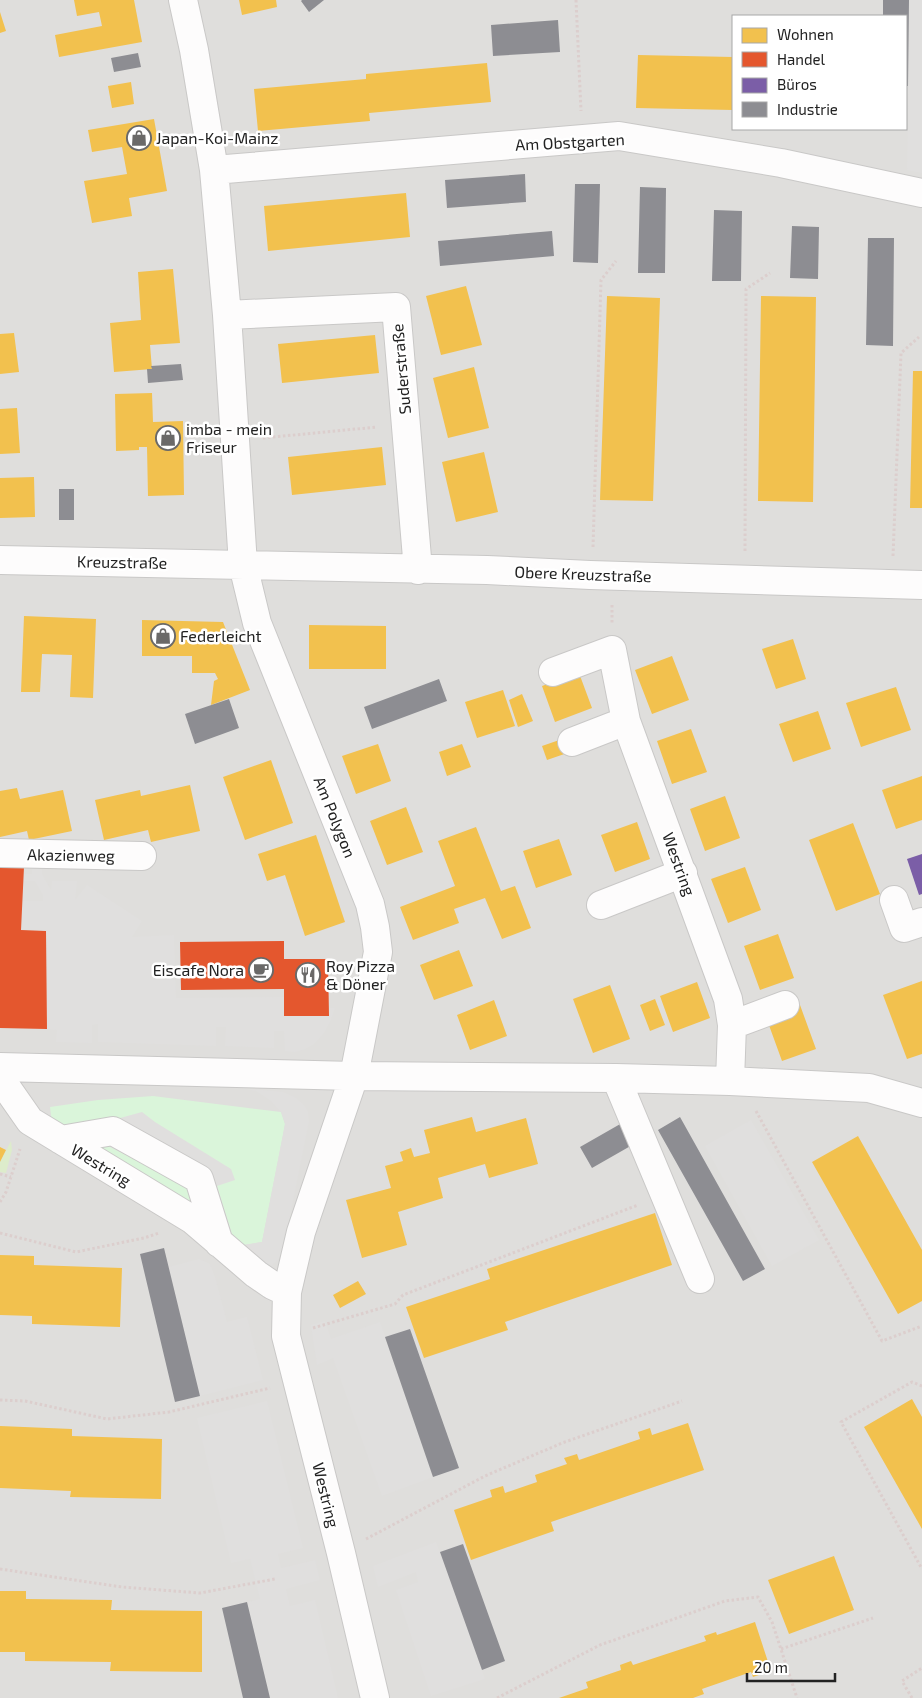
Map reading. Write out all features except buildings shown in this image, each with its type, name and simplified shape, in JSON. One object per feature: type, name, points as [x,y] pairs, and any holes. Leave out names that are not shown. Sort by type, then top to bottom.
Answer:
[{"type":"street","points":[[183,0],[194,50],[214,170],[228,315],[243,565]]},
{"type":"street","name":"Am Obstgarten","points":[[214,170],[619,136],[781,163],[922,193]]},
{"type":"street","name":"Suderstraße","points":[[228,315],[396,307],[418,570]]},
{"type":"street","name":"Kreuzstraße","points":[[0,560],[243,565]]},
{"type":"street","name":"Obere Kreuzstraße","points":[[243,565],[487,570],[922,585]]},
{"type":"street","name":"Am Polygon","points":[[243,565],[257,623],[370,904],[376,927],[378,952],[354,1076]]},
{"type":"street","name":"Westring","points":[[554,672],[612,650],[626,721],[728,999],[741,1082]]},
{"type":"street","points":[[572,742],[626,721]]},
{"type":"street","name":"Akazienweg","points":[[0,853],[142,856]]},
{"type":"street","points":[[601,905],[683,874]]},
{"type":"street","points":[[894,900],[904,928],[922,922]]},
{"type":"street","points":[[732,1024],[785,1005]]},
{"type":"street","points":[[0,1067],[354,1076],[616,1078],[741,1082],[869,1088],[922,1103]]},
{"type":"street","name":"Westring","points":[[354,1076],[301,1232],[287,1292],[286,1336],[341,1552],[375,1698]]},
{"type":"street","name":"Westring","points":[[0,1078],[30,1122],[193,1220],[256,1274],[287,1292]]},
{"type":"street","points":[[616,1078],[700,1279]]},
{"type":"street","points":[[61,1140],[113,1130],[199,1179],[219,1243]]},
{"type":"path","points":[[576,0],[582,139]]},
{"type":"path","points":[[593,555],[601,280],[616,261]]},
{"type":"path","points":[[745,553],[746,289],[770,273]]},
{"type":"path","points":[[892,559],[901,353],[919,337]]},
{"type":"path","points":[[263,438],[406,424]]},
{"type":"path","points":[[741,1082],[882,1341],[922,1326]]},
{"type":"path","points":[[0,1202],[6,1192],[30,1122]]},
{"type":"path","points":[[0,1174],[11,1177]]},
{"type":"path","points":[[286,1336],[395,1304],[403,1295],[664,1195]]},
{"type":"path","points":[[0,1233],[76,1252],[144,1238],[193,1220]]},
{"type":"path","points":[[0,1400],[25,1401],[107,1419],[169,1412],[297,1381]]},
{"type":"path","points":[[922,1386],[912,1382],[841,1422],[922,1569]]},
{"type":"path","points":[[341,1552],[485,1476],[562,1442],[682,1401]]},
{"type":"path","points":[[0,1569],[122,1587],[200,1593],[275,1579]]},
{"type":"path","points":[[497,1698],[600,1645],[725,1601],[758,1597],[772,1622],[797,1698]]},
{"type":"path","points":[[781,1649],[873,1618]]},
{"type":"path","points":[[912,1698],[902,1681],[922,1668]]},
{"type":"shaded area","points":[[0,0],[922,0],[922,1698],[0,1698]]},
{"type":"shaded area","points":[[910,0],[922,0],[922,173],[907,170]]},
{"type":"shaded area","points":[[32,869],[42,869],[42,874],[51,890],[52,881],[77,881],[75,900],[87,885],[142,921],[132,937],[174,935],[176,998],[284,997],[335,1008],[330,1022],[324,1033],[314,1044],[295,1052],[285,1051],[284,1031],[274,1031],[274,1048],[225,1046],[226,1027],[216,1027],[216,1046],[98,1042],[98,1024],[92,1025],[92,1043],[56,1042],[57,1030],[47,1029],[46,931],[21,930],[22,901],[43,901],[43,895],[35,881],[23,881],[23,874],[32,874]]},
{"type":"shaded area","points":[[242,1088],[283,1092],[296,1098],[304,1105],[308,1112],[309,1121],[282,1256],[272,1265],[263,1267],[238,1246],[262,1242],[285,1124],[281,1112],[271,1101],[256,1091]]},
{"type":"shaded area","points":[[142,1112],[231,1169],[235,1180],[217,1186],[235,1244],[196,1191],[106,1145],[69,1132]]},
{"type":"shaded area","points":[[751,1120],[819,1240],[772,1266],[705,1146]]},
{"type":"shaded area","points":[[199,1259],[210,1264],[227,1322],[247,1317],[263,1380],[200,1396],[169,1267]]},
{"type":"shaded area","points":[[325,1321],[331,1339],[380,1322],[433,1477],[382,1496],[333,1358],[317,1365],[311,1325]]},
{"type":"shaded area","points":[[267,1401],[303,1548],[278,1554],[281,1568],[315,1560],[320,1580],[286,1589],[290,1606],[315,1600],[338,1698],[270,1698],[247,1602],[260,1599],[250,1559],[231,1563],[197,1418]]},
{"type":"shaded area","points":[[436,1542],[485,1679],[431,1696],[396,1590],[418,1582],[416,1572],[378,1587],[373,1566]]},
{"type":"green space","points":[[153,1096],[281,1112],[285,1124],[262,1242],[238,1246],[202,1208],[52,1123],[50,1107],[98,1100]]},
{"type":"green space","points":[[11,1141],[12,1150],[6,1173],[0,1172],[0,1162]]},
{"type":"place","name":"Japan-Koi-Mainz","points":[[139,138]]},
{"type":"place","name":"imba - mein Friseur","points":[[168,438]]},
{"type":"place","name":"Federleicht","points":[[163,636]]},
{"type":"place","name":"Eiscafe Nora","points":[[261,970]]},
{"type":"place","name":"Roy Pizza & Döner","points":[[308,975]]}]
